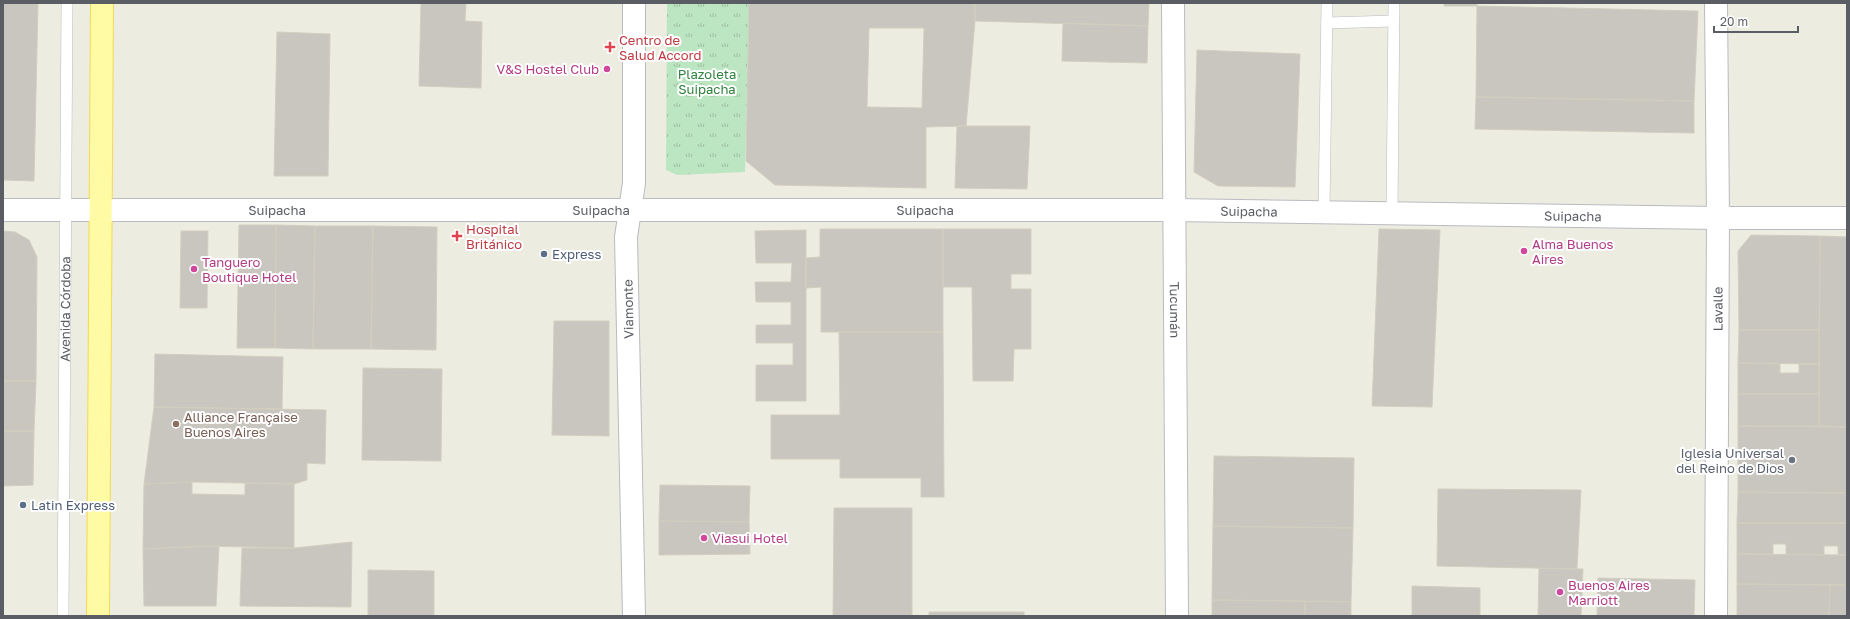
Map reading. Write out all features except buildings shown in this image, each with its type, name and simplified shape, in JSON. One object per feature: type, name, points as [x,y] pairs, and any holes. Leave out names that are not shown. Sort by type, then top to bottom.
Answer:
[{"type":"main road","points":[[98,616],[102,3]]},
{"type":"street","name":"Viamonte","points":[[634,3],[634,183],[626,237],[634,616]]},
{"type":"street","name":"Tucumán","points":[[1173,3],[1177,616]]},
{"type":"street","name":"Lavalle","points":[[1716,3],[1718,218],[1716,616]]},
{"type":"street","name":"Suipacha","points":[[3,210],[1174,210],[1718,218],[1847,218]]},
{"type":"lane","name":"Avenida Córdoba","points":[[63,616],[67,3]]},
{"type":"lane","points":[[1324,213],[1327,3]]},
{"type":"lane","points":[[1392,213],[1394,3]]},
{"type":"lane","points":[[1327,23],[1393,21]]},
{"type":"green space","name":"Plazoleta Suipacha","points":[[667,3],[749,3],[745,172],[677,175],[666,170]]},
{"type":"place","name":"Centro de Salud Accord","points":[[610,47]]},
{"type":"place","name":"V&S Hostel Club","points":[[607,69]]},
{"type":"place","name":"Hospital Británico","points":[[457,236]]},
{"type":"place","name":"Alma Buenos Aires","points":[[1524,251]]},
{"type":"place","name":"Express","points":[[544,254]]},
{"type":"place","name":"Tanguero Boutique Hotel","points":[[194,269]]},
{"type":"place","name":"Alliance Française Buenos Aires","points":[[176,424]]},
{"type":"place","name":"Iglesia Universal del Reino de Dios","points":[[1792,460]]},
{"type":"place","name":"Latin Express","points":[[23,505]]},
{"type":"place","name":"Viasui Hotel","points":[[704,538]]},
{"type":"place","name":"Buenos Aires Marriott","points":[[1560,592]]}]
